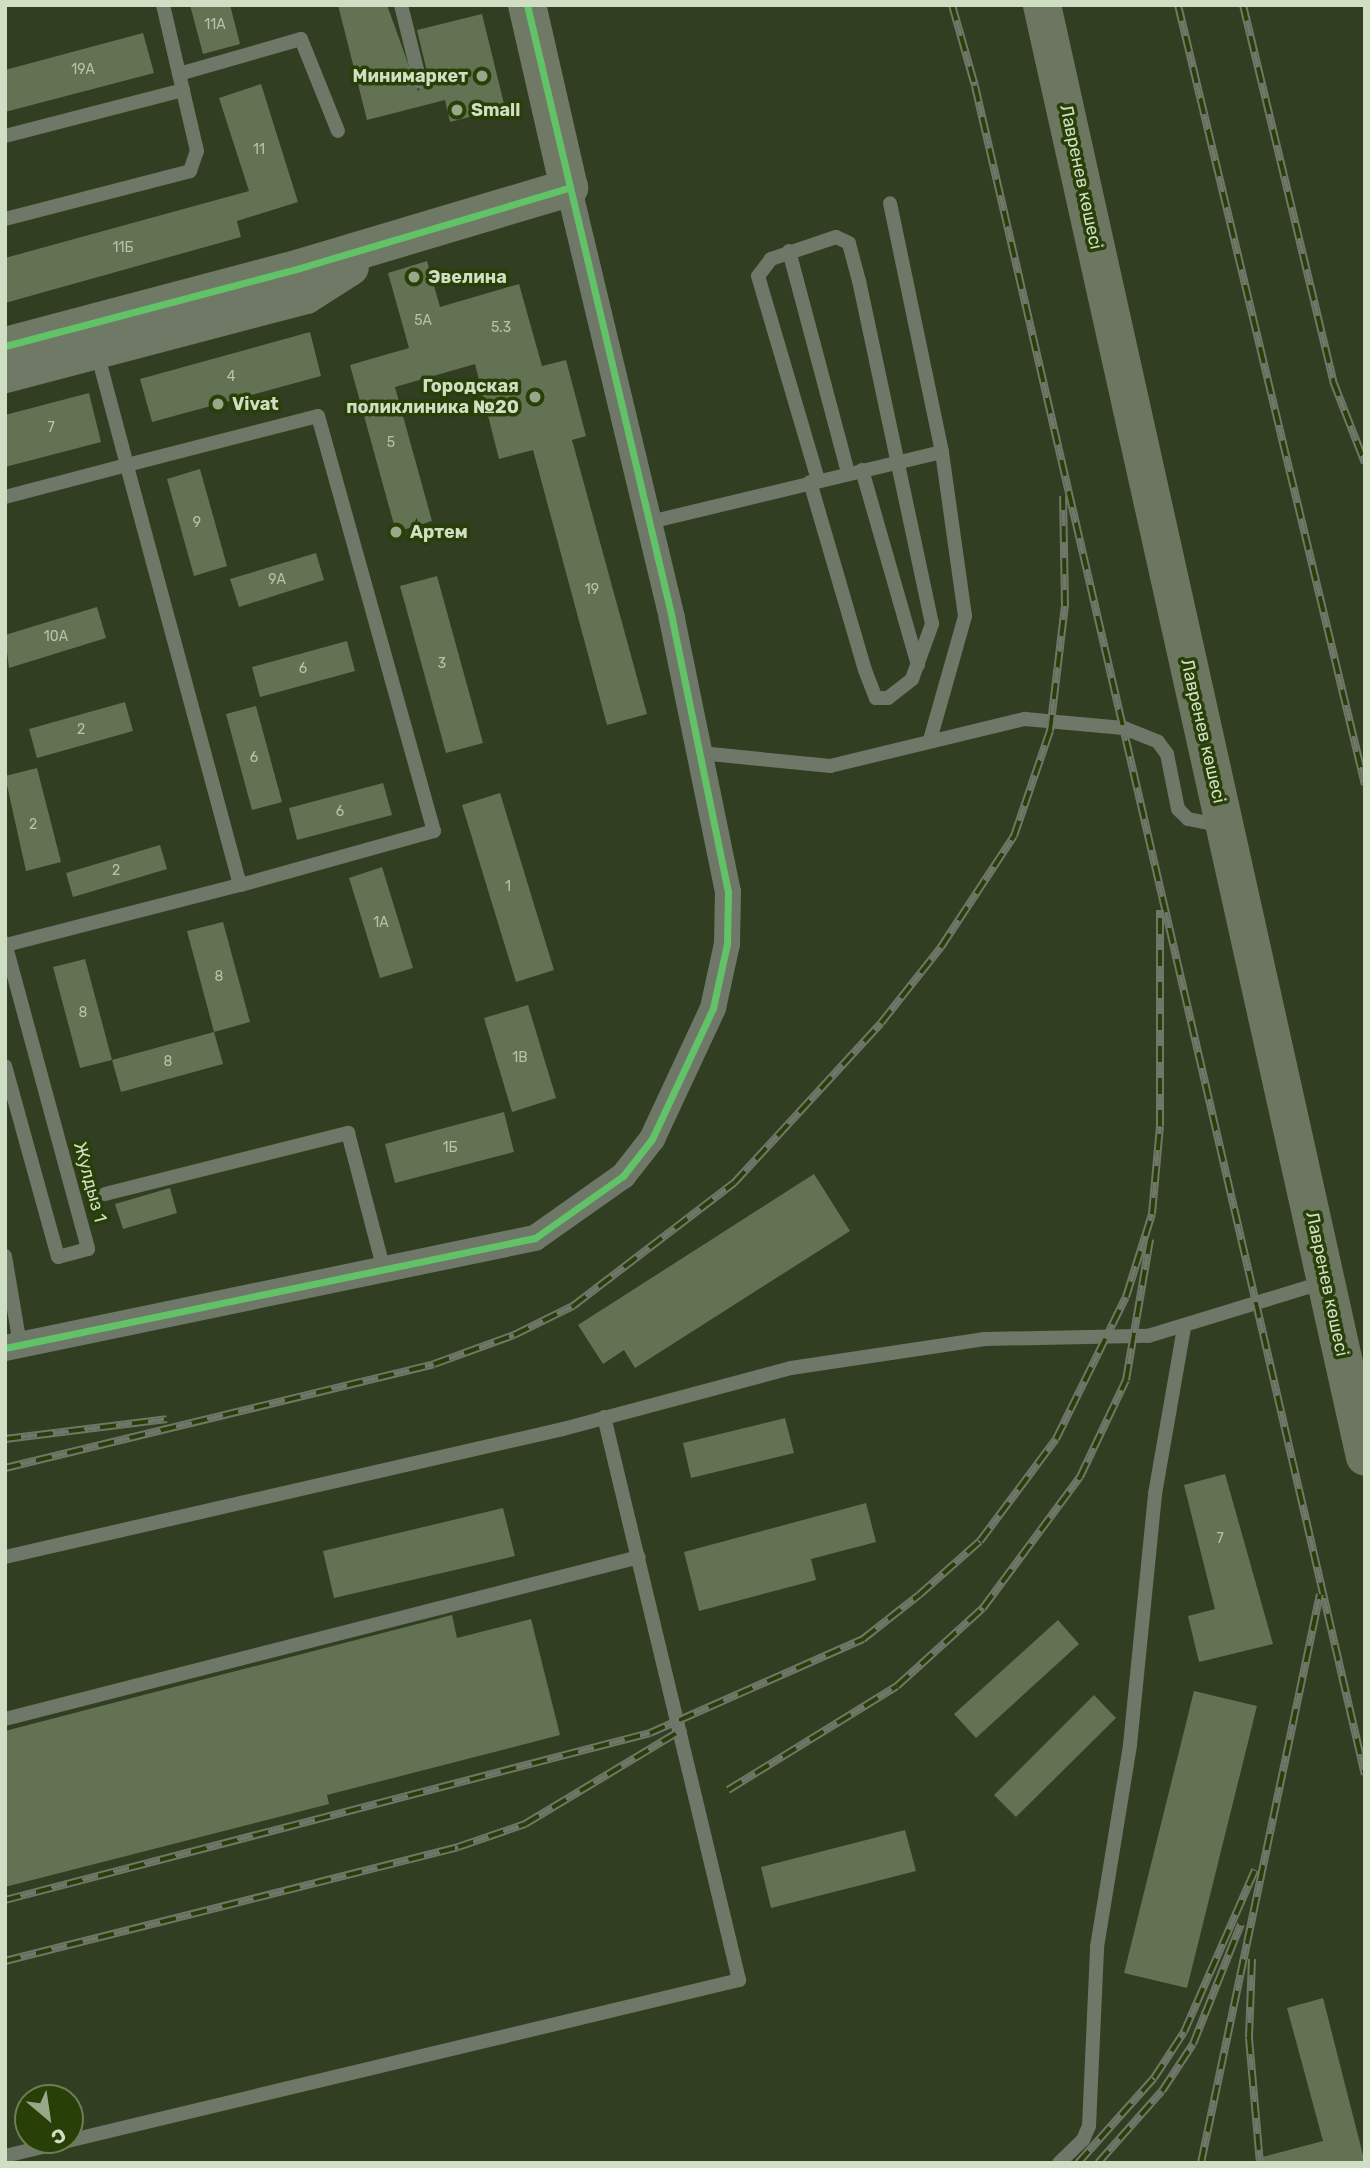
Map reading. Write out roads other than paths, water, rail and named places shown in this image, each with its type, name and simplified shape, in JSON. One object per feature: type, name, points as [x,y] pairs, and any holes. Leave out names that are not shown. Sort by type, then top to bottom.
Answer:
[{"type":"main road","name":"Лавренев көшесі","points":[[1042,5],[1365,1457]]},
{"type":"street","points":[[13,1347],[535,1238],[623,1176],[652,1139],[713,1008],[727,944],[728,892],[649,522],[527,5]]},
{"type":"street","points":[[5,374],[93,337],[393,240],[569,188]]},
{"type":"street","points":[[5,346],[93,337]]},
{"type":"lane","points":[[5,219],[190,171],[197,150],[163,5]]},
{"type":"lane","points":[[401,5],[420,82]]},
{"type":"lane","points":[[179,74],[301,39],[338,131]]},
{"type":"lane","points":[[5,136],[183,90]]},
{"type":"lane","points":[[891,203],[942,452],[965,616],[930,740]]},
{"type":"lane","points":[[836,237],[849,243],[902,461],[932,624],[918,665],[904,690],[876,698],[758,276],[763,265],[789,251],[836,237]]},
{"type":"lane","points":[[789,251],[855,472],[918,665]]},
{"type":"lane","points":[[93,337],[240,885]]},
{"type":"lane","points":[[5,496],[318,416],[434,831],[240,885],[6,944]]},
{"type":"lane","points":[[649,522],[942,452]]},
{"type":"lane","points":[[700,753],[830,766],[1025,719],[1124,728],[1158,742],[1167,754],[1178,809],[1188,819],[1224,825]]},
{"type":"lane","name":"Жулдыз 1","points":[[5,1066],[58,1257],[88,1249],[6,944]]},
{"type":"lane","points":[[105,1194],[348,1133],[384,1269]]},
{"type":"lane","points":[[5,1256],[13,1347]]},
{"type":"lane","points":[[5,1557],[604,1417],[790,1368],[985,1339],[1123,1339],[1184,1328],[1256,1298],[1326,1281]]},
{"type":"lane","points":[[1059,2163],[1083,2140],[1089,2126],[1097,1947],[1130,1745],[1156,1494],[1184,1328]]},
{"type":"lane","points":[[5,2156],[739,1980],[604,1417]]},
{"type":"lane","points":[[5,1719],[639,1558]]},
{"type":"railway","points":[[952,5],[975,86],[1365,1775]]},
{"type":"railway","points":[[1178,5],[1365,785]]},
{"type":"railway","points":[[1243,5],[1333,381],[1365,463]]},
{"type":"railway","points":[[5,1468],[434,1364],[514,1335],[573,1306],[734,1183],[881,1023],[941,947],[1014,836],[1050,731],[1065,606],[1063,496]]},
{"type":"railway","points":[[5,1900],[650,1733],[863,1639],[919,1595],[980,1541],[1056,1439],[1126,1297],[1152,1214],[1160,1126],[1160,910]]},
{"type":"railway","points":[[728,1790],[897,1686],[983,1608],[1080,1477],[1126,1380],[1150,1239]]},
{"type":"railway","points":[[5,1439],[167,1419]]},
{"type":"railway","points":[[1201,2163],[1320,1594]]},
{"type":"railway","points":[[5,1961],[458,1847],[525,1824],[685,1728]]},
{"type":"railway","points":[[1078,2163],[1154,2078],[1184,2032],[1255,1870]]},
{"type":"railway","points":[[1098,2163],[1162,2091],[1193,2044],[1241,1924]]},
{"type":"railway","points":[[1252,1959],[1249,2038],[1260,2163]]},
{"type":"place","name":"Минимаркет","points":[[482,76]]},
{"type":"place","name":"Small","points":[[457,110]]},
{"type":"place","name":"Эвелина","points":[[414,277]]},
{"type":"place","name":"Городская поликлиника №20","points":[[535,397]]},
{"type":"place","name":"Vivat","points":[[218,404]]},
{"type":"place","name":"Артем","points":[[396,532]]}]
